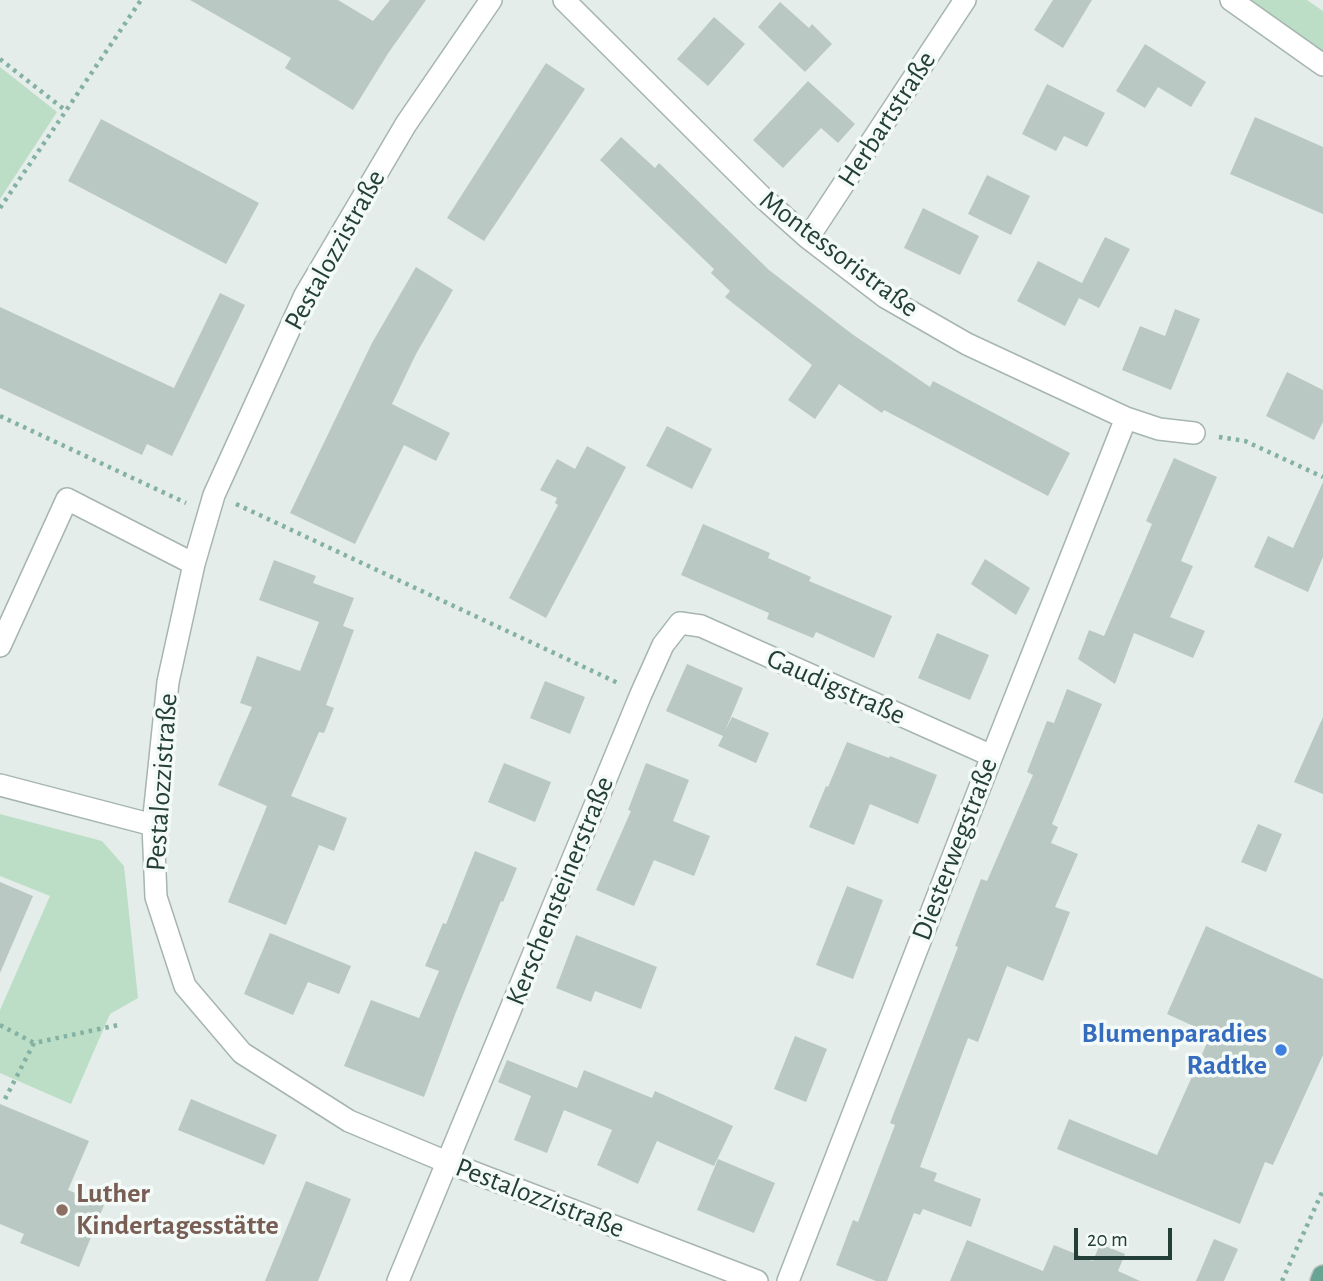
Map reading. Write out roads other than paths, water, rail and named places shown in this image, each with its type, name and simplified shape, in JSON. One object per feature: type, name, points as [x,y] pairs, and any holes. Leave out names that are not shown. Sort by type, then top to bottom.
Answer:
[{"type":"street","name":"Pestalozzistraße","points":[[491,0],[406,124],[305,295],[211,504],[194,564],[168,682],[153,825],[156,897],[185,986],[242,1053],[349,1121],[449,1163],[757,1281]]},
{"type":"street","name":"Montessoristraße","points":[[564,0],[761,196],[808,238],[885,297],[967,344],[1126,418],[1160,429],[1194,433]]},
{"type":"street","name":"Herbartstraße","points":[[808,238],[965,0]]},
{"type":"street","points":[[1231,0],[1323,65]]},
{"type":"street","name":"Diesterwegstraße","points":[[788,1281],[1126,418]]},
{"type":"street","points":[[0,646],[67,499],[194,564]]},
{"type":"street","name":"Gaudigstraße","points":[[680,623],[701,626],[992,756]]},
{"type":"street","name":"Kerschensteinerstraße","points":[[398,1281],[641,694],[663,645],[680,623]]},
{"type":"street","points":[[0,785],[153,825]]},
{"type":"place","name":"Blumenparadies Radtke","points":[[1281,1050]]},
{"type":"place","name":"Luther Kindertagesstätte","points":[[62,1210]]}]
